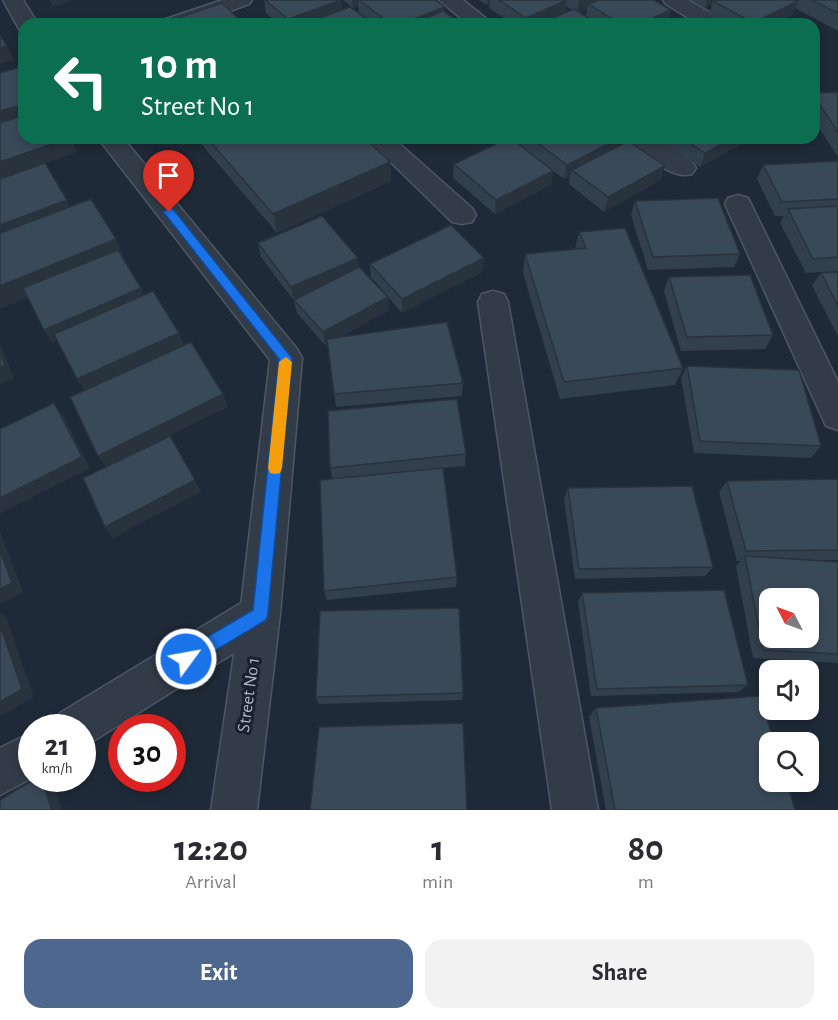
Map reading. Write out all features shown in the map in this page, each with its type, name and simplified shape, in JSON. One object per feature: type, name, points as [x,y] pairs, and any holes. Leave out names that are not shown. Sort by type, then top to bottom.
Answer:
[{"type":"street","points":[[13,0],[24,18]]},
{"type":"street","points":[[449,0],[474,18]]},
{"type":"street","points":[[673,0],[703,18]]},
{"type":"street","points":[[194,18],[237,5]]},
{"type":"street","name":"Street No 1","points":[[115,144],[286,358],[260,614],[234,810]]},
{"type":"street","points":[[385,144],[462,215]]},
{"type":"street","points":[[649,144],[683,168]]},
{"type":"street","points":[[738,204],[838,416]]},
{"type":"street","points":[[493,302],[575,810]]},
{"type":"street","points":[[96,715],[260,614]]},
{"type":"street","points":[[0,773],[18,762]]},
{"type":"building","points":[[265,0],[341,0],[291,18],[287,18]]},
{"type":"building","points":[[359,0],[435,0],[445,7],[417,18],[383,18]]},
{"type":"building","points":[[499,0],[567,0],[526,18]]},
{"type":"building","points":[[598,0],[654,0],[671,10],[653,18],[611,18],[588,4]]},
{"type":"building","points":[[811,0],[838,0],[838,13]]},
{"type":"building","points":[[713,1],[798,1],[763,18],[744,18]]},
{"type":"building","points":[[222,3],[238,18],[178,18]]},
{"type":"building","points":[[350,7],[365,18],[320,18]]},
{"type":"building","points":[[574,9],[588,18],[552,18]]},
{"type":"building","points":[[443,11],[453,18],[426,18]]},
{"type":"building","points":[[0,35],[7,46],[0,48]]},
{"type":"building","points":[[18,68],[18,106],[0,111],[0,73]]},
{"type":"building","points":[[838,92],[838,132],[820,105],[820,93]]},
{"type":"building","points":[[18,117],[18,144],[52,144],[0,162],[0,123]]},
{"type":"building","points":[[212,144],[371,144],[390,162],[273,214]]},
{"type":"building","points":[[496,144],[519,144],[553,171],[496,200],[454,164]]},
{"type":"building","points":[[539,144],[608,144],[567,165]]},
{"type":"building","points":[[622,144],[632,144],[665,166],[608,197],[572,170]]},
{"type":"building","points":[[691,144],[722,144],[705,153]]},
{"type":"building","points":[[838,161],[838,199],[782,202],[763,165]]},
{"type":"building","points":[[45,163],[67,200],[0,225],[0,179]]},
{"type":"building","points":[[718,198],[740,254],[653,257],[635,201]]},
{"type":"building","points":[[91,199],[116,239],[0,286],[0,233]]},
{"type":"building","points":[[838,206],[838,257],[813,259],[788,209]]},
{"type":"building","points":[[322,216],[358,258],[291,287],[258,243]]},
{"type":"building","points":[[451,225],[484,258],[402,299],[370,264]]},
{"type":"building","points":[[625,228],[683,368],[564,382],[525,254],[586,248],[579,232]]},
{"type":"building","points":[[118,250],[141,288],[44,330],[23,288]]},
{"type":"building","points":[[359,267],[388,297],[323,332],[294,300]]},
{"type":"building","points":[[838,272],[838,306],[821,273]]},
{"type":"building","points":[[750,275],[773,335],[687,337],[669,277]]},
{"type":"building","points":[[153,291],[179,333],[77,379],[54,334]]},
{"type":"building","points":[[447,322],[463,383],[334,394],[327,339]]},
{"type":"building","points":[[191,342],[223,394],[98,456],[70,397]]},
{"type":"building","points":[[0,353],[5,365],[0,367]]},
{"type":"building","points":[[687,366],[799,370],[821,446],[700,441]]},
{"type":"building","points":[[457,399],[466,454],[330,468],[328,411]]},
{"type":"building","points":[[54,403],[82,457],[0,498],[0,429]]},
{"type":"building","points":[[170,436],[195,480],[105,527],[83,478]]},
{"type":"building","points":[[443,468],[457,577],[324,591],[320,480]]},
{"type":"building","points":[[838,479],[838,550],[746,551],[727,481]]},
{"type":"building","points":[[692,486],[713,567],[579,569],[568,488]]},
{"type":"building","points":[[0,550],[12,583],[0,589]]},
{"type":"building","points":[[745,556],[838,562],[838,654],[763,650],[763,648],[819,648],[819,588],[759,588],[759,629]]},
{"type":"building","points":[[724,590],[748,685],[597,689],[582,593]]},
{"type":"building","points":[[459,608],[463,693],[316,697],[320,611]]},
{"type":"building","points":[[0,625],[22,689],[0,702]]},
{"type":"building","points":[[759,696],[759,720],[767,720],[771,732],[759,732],[759,792],[790,792],[795,810],[615,810],[596,708]]},
{"type":"building","points":[[463,723],[467,810],[310,810],[319,727]]},
{"type":"building","points":[[18,789],[18,792],[46,792],[52,810],[0,810],[0,800]]},
{"type":"slow traffic","points":[[275,468],[286,362]]},
{"type":"route","points":[[169,212],[286,358],[260,614],[186,659]]}]
